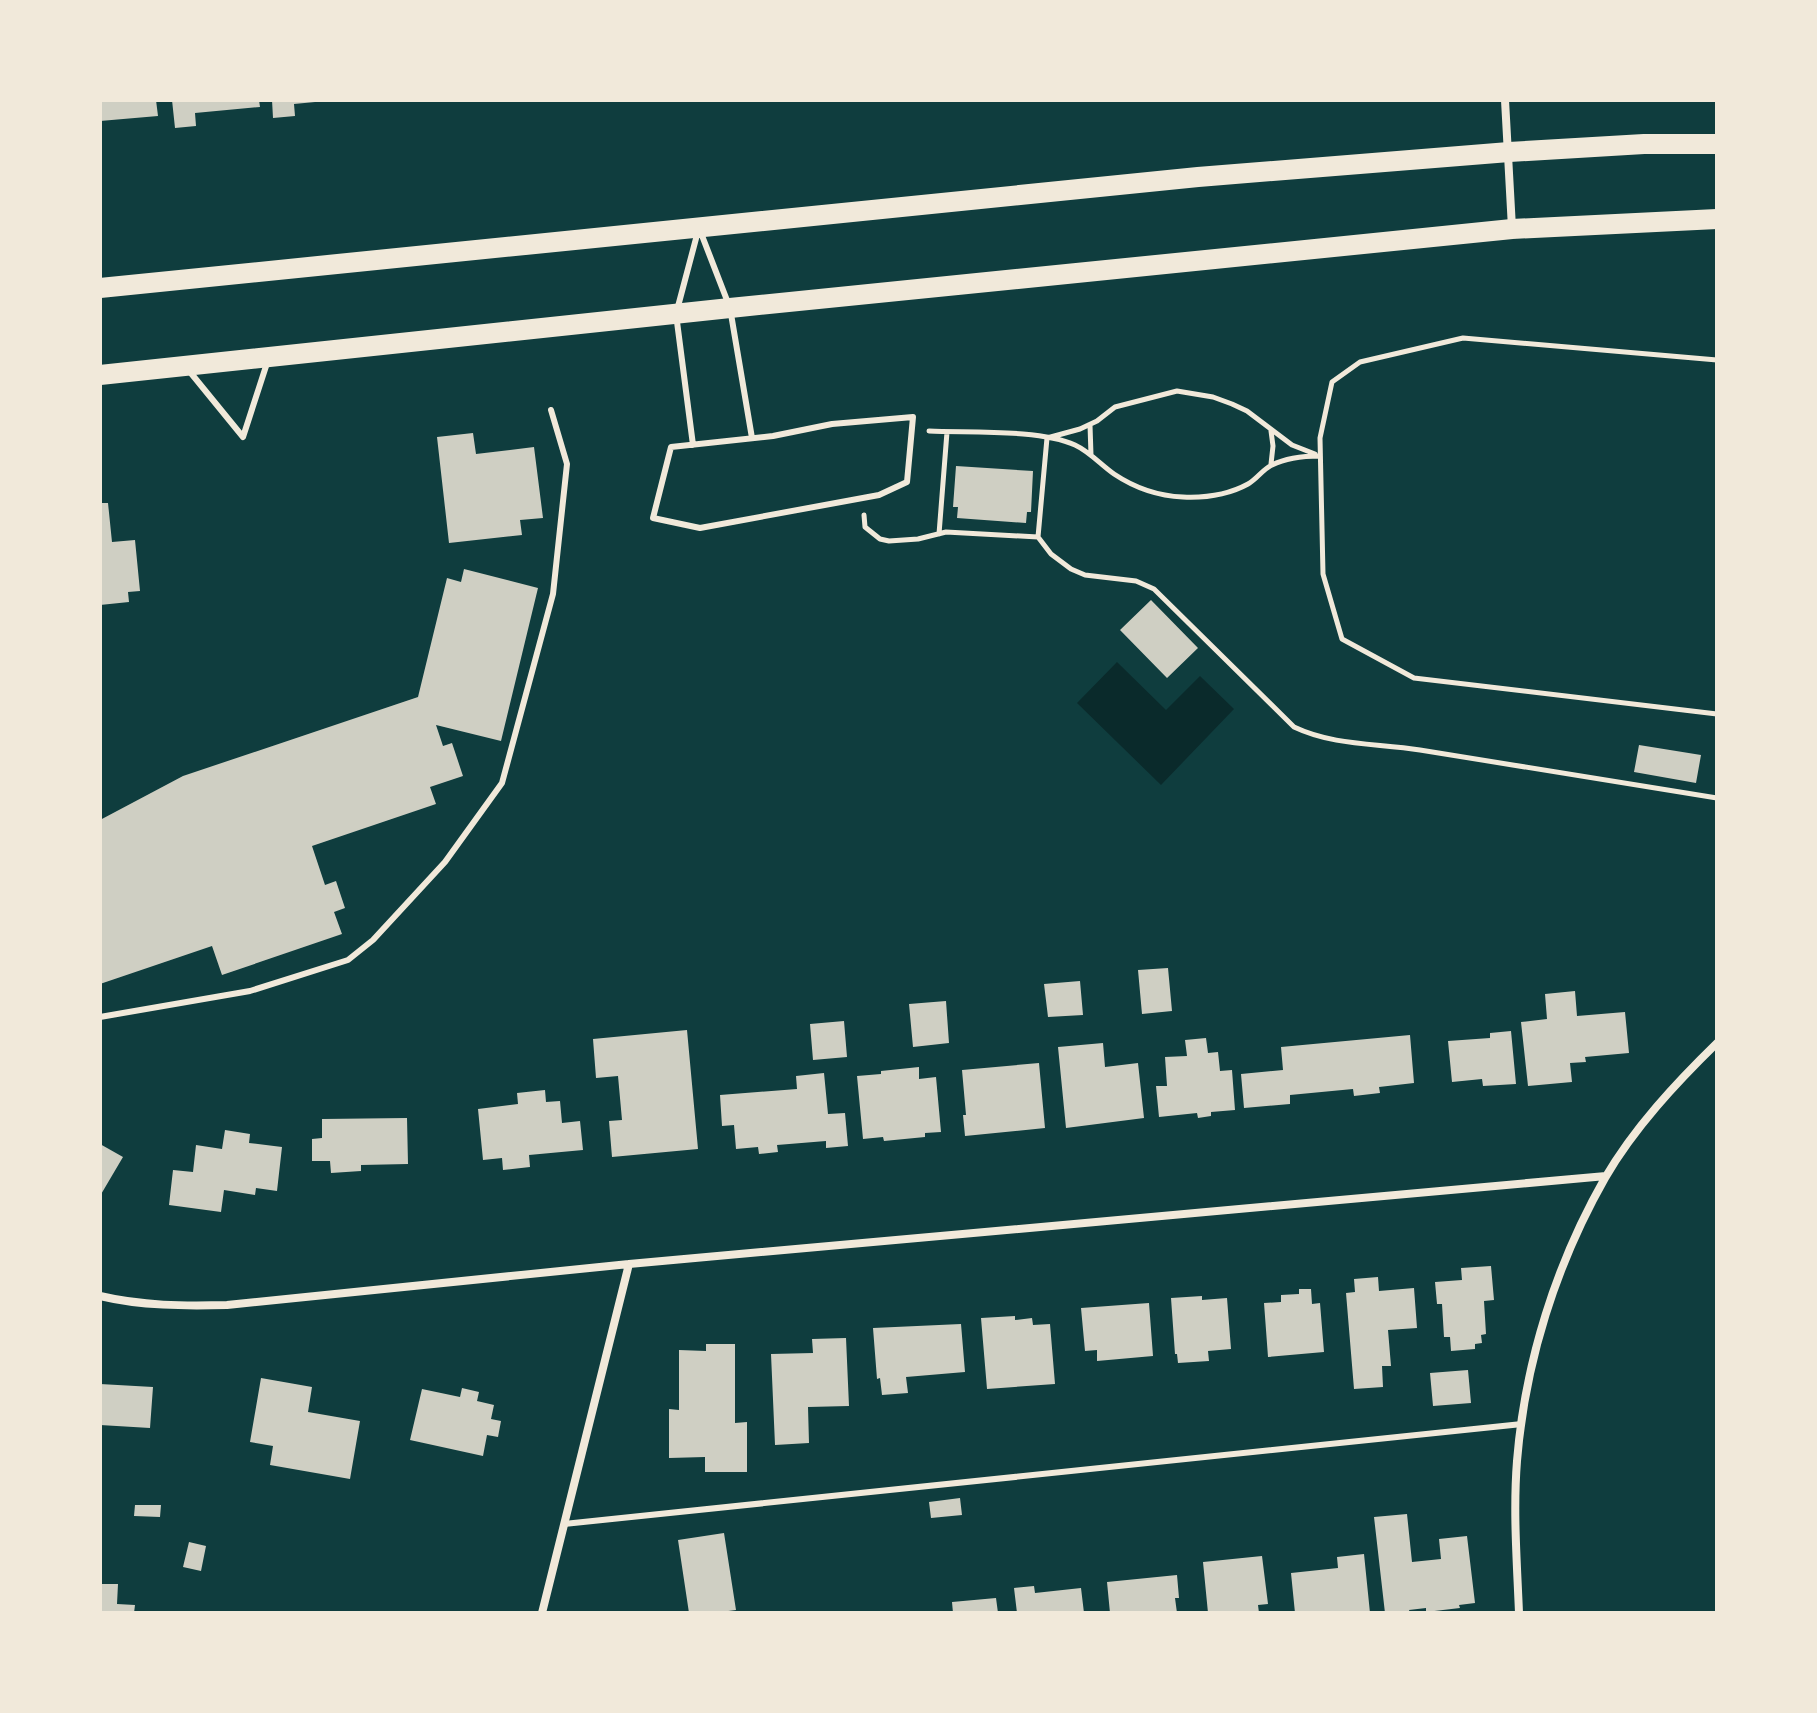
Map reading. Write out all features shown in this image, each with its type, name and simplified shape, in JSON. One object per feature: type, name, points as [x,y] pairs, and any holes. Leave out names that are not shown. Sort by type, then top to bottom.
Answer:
[{"type":"main road","points":[[100,288],[1198,177],[1509,152],[1644,144],[1717,144]]},
{"type":"main road","points":[[100,375],[1512,229],[1717,219]]},
{"type":"street","points":[[1505,100],[1512,229]]},
{"type":"street","points":[[1519,1613],[1515,1496],[1522,1424],[1532,1367],[1552,1297],[1568,1255],[1606,1176],[1656,1108],[1717,1043]]},
{"type":"street","points":[[100,1296],[151,1305],[227,1305],[629,1264],[1606,1176]]},
{"type":"street","points":[[542,1613],[629,1264]]},
{"type":"lane","points":[[699,227],[730,308],[752,438]]},
{"type":"lane","points":[[693,445],[676,314],[699,227]]},
{"type":"lane","points":[[185,366],[243,437],[269,357]]},
{"type":"lane","points":[[100,1017],[250,991],[348,960],[373,940],[445,862],[502,783],[553,594],[567,464],[551,410]]},
{"type":"lane","points":[[913,417],[912,430],[907,482],[879,495],[700,528],[653,518],[671,447],[773,436],[832,424],[913,417]]},
{"type":"lane","points":[[564,1524],[1522,1424]]},
{"type":"path","points":[[1717,360],[1463,338],[1360,362],[1332,382],[1320,438],[1323,574],[1342,639],[1414,678],[1717,714]]},
{"type":"path","points":[[1047,438],[1080,429],[1115,407],[1177,391],[1213,397],[1232,404],[1247,411],[1292,445],[1320,456]]},
{"type":"path","points":[[1090,424],[1091,456]]},
{"type":"path","points":[[912,430],[1047,438],[1075,445],[1137,487],[1161,495],[1185,497],[1219,496],[1250,483],[1271,465],[1304,456],[1320,456]]},
{"type":"path","points":[[1271,430],[1271,465]]},
{"type":"path","points":[[939,534],[947,432]]},
{"type":"path","points":[[1047,438],[1038,537],[1051,554],[1085,575],[1136,581],[1154,589],[1294,727],[1312,735],[1355,744],[1410,749],[1717,798]]},
{"type":"path","points":[[862,498],[865,527],[880,539],[889,541],[918,539],[946,532],[1038,537]]},
{"type":"water","points":[[1117,662],[1166,710],[1200,676],[1234,709],[1161,785],[1077,703]]},
{"type":"building","points":[[100,100],[156,100],[158,116],[100,121]]},
{"type":"building","points":[[172,100],[259,100],[260,107],[195,113],[196,126],[175,128]]},
{"type":"building","points":[[272,100],[315,102],[294,104],[295,116],[273,118]]},
{"type":"building","points":[[473,433],[476,454],[534,447],[543,518],[520,520],[522,535],[449,543],[437,437]]},
{"type":"building","points":[[956,466],[1033,471],[1031,512],[1027,512],[1026,523],[957,518],[958,507],[953,507]]},
{"type":"building","points":[[100,503],[108,503],[112,542],[135,540],[140,591],[128,592],[129,602],[100,605]]},
{"type":"building","points":[[464,569],[538,588],[501,741],[436,725],[443,746],[452,743],[463,776],[430,787],[436,804],[312,846],[325,885],[336,881],[345,908],[334,912],[342,934],[222,975],[212,946],[100,984],[100,820],[183,776],[418,697],[447,578],[461,582]]},
{"type":"building","points":[[1151,600],[1198,648],[1167,678],[1120,630]]},
{"type":"building","points":[[1639,745],[1701,755],[1696,783],[1634,772]]},
{"type":"building","points":[[1168,968],[1172,1011],[1142,1014],[1138,970]]},
{"type":"building","points":[[1080,981],[1083,1015],[1048,1017],[1044,984]]},
{"type":"building","points":[[1575,991],[1577,1016],[1625,1012],[1629,1053],[1585,1057],[1586,1062],[1570,1063],[1572,1082],[1528,1086],[1521,1022],[1547,1019],[1545,994]]},
{"type":"building","points":[[946,1001],[949,1043],[913,1047],[909,1004]]},
{"type":"building","points":[[844,1021],[847,1057],[813,1060],[810,1024]]},
{"type":"building","points":[[687,1030],[698,1149],[612,1157],[609,1121],[622,1120],[618,1076],[596,1078],[593,1039]]},
{"type":"building","points":[[1511,1031],[1516,1084],[1483,1086],[1482,1079],[1452,1082],[1448,1041],[1490,1038],[1490,1033]]},
{"type":"building","points":[[1410,1035],[1414,1083],[1379,1087],[1380,1093],[1354,1096],[1353,1089],[1290,1095],[1290,1104],[1244,1108],[1241,1074],[1283,1070],[1281,1047]]},
{"type":"building","points":[[1206,1038],[1208,1053],[1218,1052],[1220,1071],[1232,1070],[1235,1110],[1211,1112],[1211,1116],[1198,1118],[1197,1113],[1159,1117],[1156,1086],[1167,1086],[1165,1057],[1187,1056],[1185,1040]]},
{"type":"building","points":[[1103,1043],[1105,1067],[1138,1063],[1144,1118],[1066,1128],[1058,1047]]},
{"type":"building","points":[[1039,1063],[1045,1128],[965,1136],[962,1070]]},
{"type":"building","points":[[919,1067],[919,1079],[936,1077],[941,1132],[925,1133],[925,1137],[884,1141],[883,1137],[863,1139],[857,1076]]},
{"type":"building","points":[[824,1073],[828,1114],[845,1113],[848,1146],[826,1148],[826,1141],[777,1145],[778,1152],[759,1154],[758,1147],[736,1149],[734,1125],[722,1126],[720,1095],[797,1089],[796,1076]]},
{"type":"building","points":[[545,1090],[546,1102],[560,1101],[562,1123],[580,1121],[583,1150],[529,1155],[530,1167],[503,1170],[502,1158],[483,1160],[478,1109],[518,1104],[517,1093]]},
{"type":"building","points":[[407,1118],[408,1164],[361,1165],[361,1171],[331,1173],[330,1161],[312,1161],[312,1139],[322,1138],[322,1119]]},
{"type":"building","points":[[225,1130],[250,1134],[249,1143],[282,1147],[277,1191],[256,1188],[255,1195],[224,1190],[221,1212],[169,1205],[173,1170],[193,1172],[196,1145],[222,1149]]},
{"type":"building","points":[[100,1144],[123,1157],[100,1196]]},
{"type":"building","points":[[1491,1266],[1494,1300],[1484,1301],[1486,1334],[1481,1335],[1482,1343],[1475,1344],[1475,1349],[1451,1351],[1450,1337],[1444,1337],[1442,1304],[1437,1304],[1435,1282],[1462,1280],[1461,1268]]},
{"type":"building","points":[[1378,1277],[1379,1291],[1414,1288],[1417,1328],[1388,1330],[1391,1366],[1382,1366],[1383,1387],[1354,1389],[1346,1293],[1355,1292],[1354,1279]]},
{"type":"building","points":[[1299,1289],[1311,1289],[1312,1304],[1320,1303],[1324,1352],[1268,1357],[1264,1303],[1281,1302],[1281,1295],[1299,1294]]},
{"type":"building","points":[[1202,1296],[1202,1300],[1227,1298],[1231,1349],[1208,1351],[1209,1361],[1178,1363],[1171,1298]]},
{"type":"building","points":[[1149,1303],[1153,1356],[1097,1361],[1097,1350],[1085,1351],[1081,1308]]},
{"type":"building","points":[[1015,1316],[1015,1320],[1032,1318],[1033,1325],[1050,1324],[1055,1384],[987,1389],[981,1318]]},
{"type":"building","points":[[961,1324],[965,1372],[906,1377],[908,1393],[882,1395],[880,1378],[877,1379],[873,1328]]},
{"type":"building","points":[[846,1338],[849,1406],[808,1407],[809,1443],[775,1445],[771,1354],[813,1353],[812,1339]]},
{"type":"building","points":[[706,1344],[735,1344],[735,1423],[747,1422],[747,1472],[705,1472],[705,1457],[669,1458],[669,1409],[679,1410],[679,1350],[706,1351]]},
{"type":"building","points":[[1468,1370],[1471,1403],[1433,1406],[1430,1373]]},
{"type":"building","points":[[261,1378],[312,1387],[308,1412],[360,1421],[350,1479],[270,1465],[273,1446],[250,1442]]},
{"type":"building","points":[[100,1384],[153,1387],[150,1428],[100,1425]]},
{"type":"building","points":[[462,1388],[479,1392],[477,1401],[494,1405],[491,1419],[501,1421],[498,1437],[487,1435],[483,1456],[410,1440],[422,1389],[460,1397]]},
{"type":"building","points":[[960,1498],[962,1515],[931,1518],[929,1502]]},
{"type":"building","points":[[135,1505],[161,1505],[160,1517],[134,1516]]},
{"type":"building","points":[[1407,1514],[1412,1562],[1441,1559],[1439,1539],[1467,1536],[1475,1603],[1426,1612],[1426,1608],[1409,1610],[1410,1613],[1385,1613],[1374,1517]]},
{"type":"building","points":[[724,1533],[736,1610],[689,1613],[678,1540]]},
{"type":"building","points":[[189,1542],[206,1546],[201,1571],[183,1567]]},
{"type":"building","points":[[1364,1554],[1370,1613],[1295,1613],[1291,1573],[1338,1568],[1337,1557]]},
{"type":"building","points":[[1262,1556],[1268,1604],[1258,1605],[1259,1613],[1208,1613],[1203,1562]]},
{"type":"building","points":[[1177,1575],[1177,1613],[1110,1613],[1107,1582]]},
{"type":"building","points":[[100,1584],[118,1584],[117,1604],[135,1605],[134,1613],[100,1613]]},
{"type":"building","points":[[1034,1586],[1035,1593],[1081,1588],[1084,1613],[1017,1613],[1014,1588]]},
{"type":"building","points":[[996,1598],[998,1613],[953,1613],[952,1602]]}]
